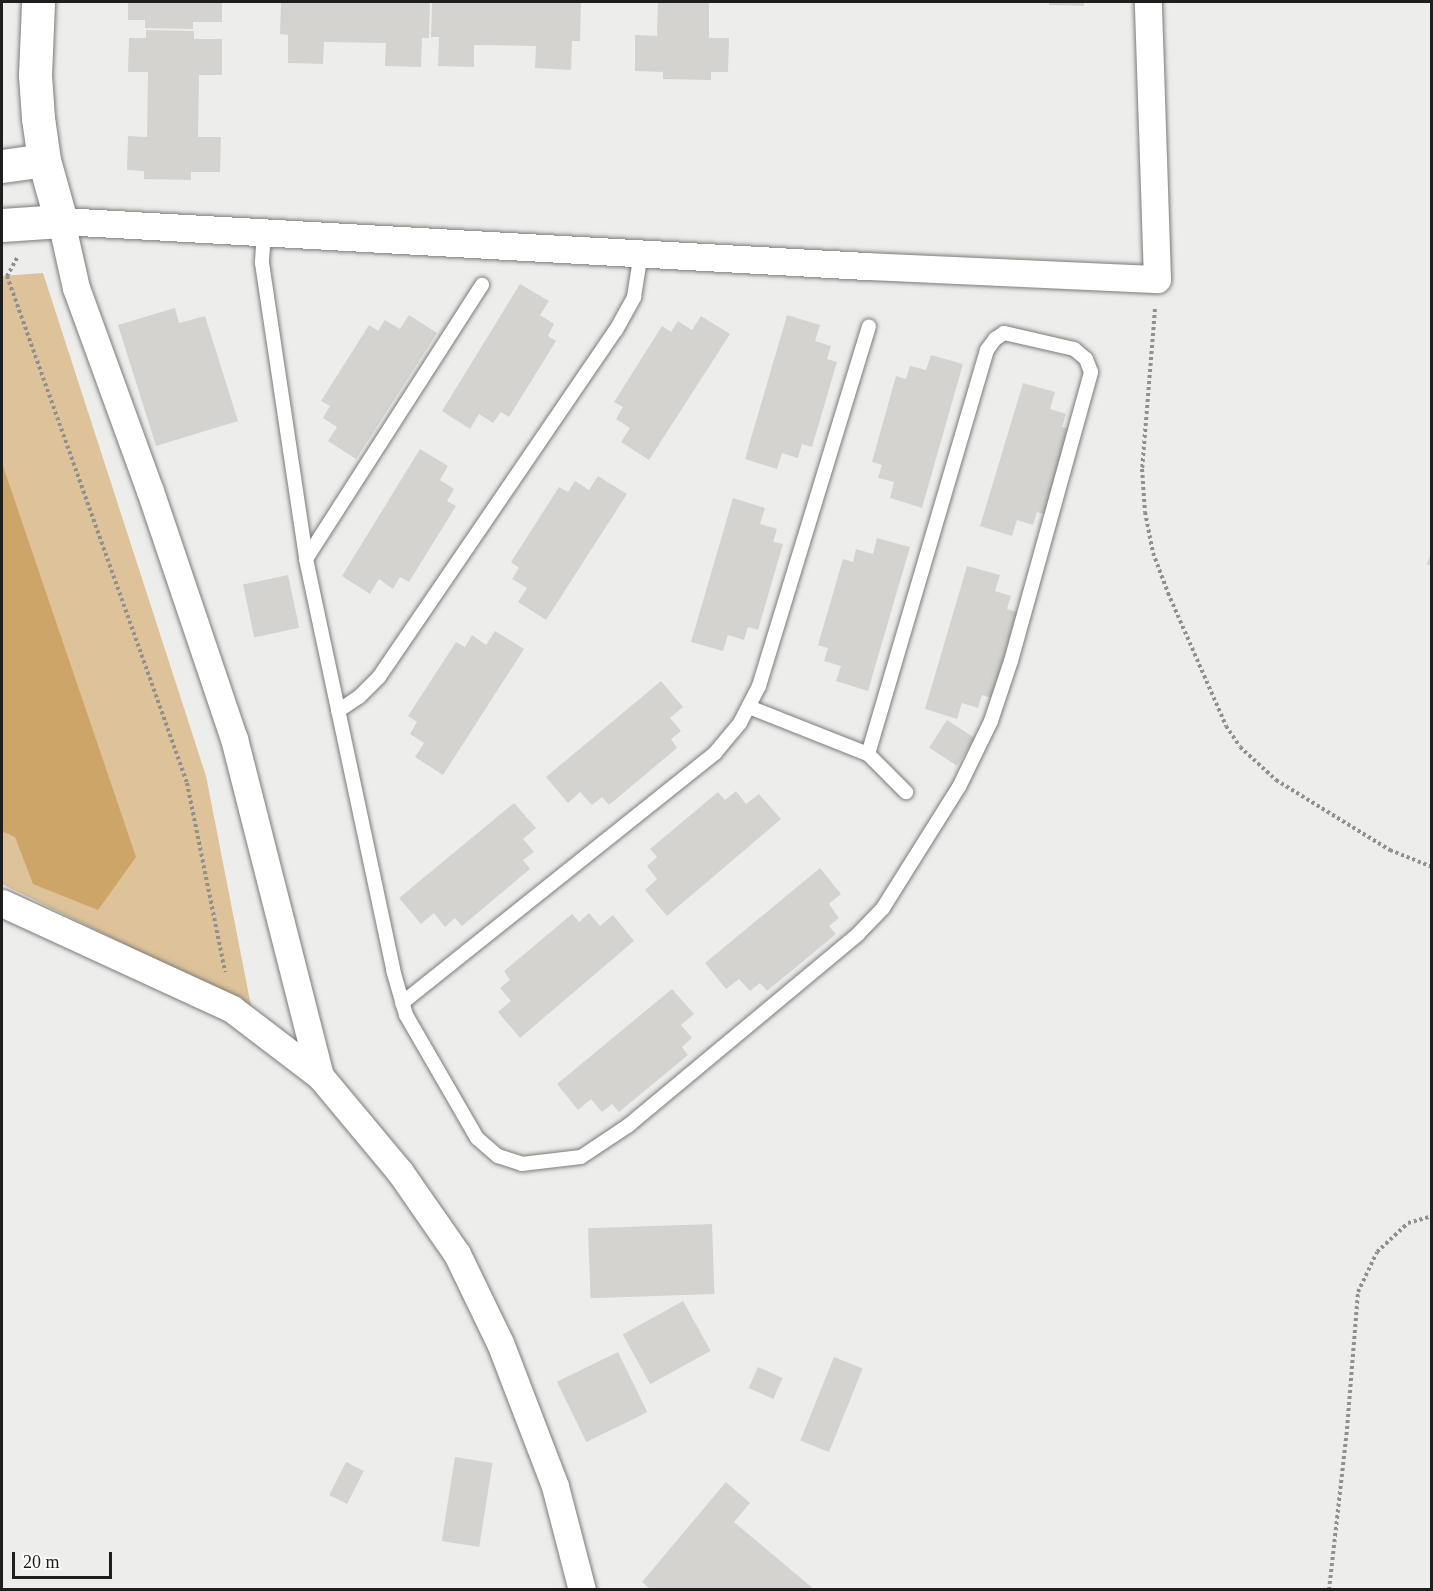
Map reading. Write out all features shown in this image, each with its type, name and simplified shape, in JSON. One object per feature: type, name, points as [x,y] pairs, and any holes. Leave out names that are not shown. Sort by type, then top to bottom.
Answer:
[{"type":"street","points":[[38,2],[35,75],[49,222],[76,288],[150,491],[234,739],[320,1076]]},
{"type":"street","points":[[2,225],[49,222],[264,231],[1157,279],[1148,2]]},
{"type":"street","points":[[2,166],[44,160]]},
{"type":"street","points":[[2,903],[232,1009],[320,1076],[400,1172],[457,1254],[500,1343],[555,1486],[582,1590]]},
{"type":"lane","points":[[264,231],[262,263],[306,559],[393,970],[406,1015],[477,1138],[498,1156],[522,1164],[581,1157],[629,1125],[858,934],[884,908],[901,884],[959,787],[991,721],[1011,661],[1091,372],[1086,359],[1074,350],[1004,333],[995,339],[987,350],[868,754]]},
{"type":"lane","points":[[338,711],[359,697],[379,677],[616,330],[634,297],[641,253]]},
{"type":"lane","points":[[306,559],[482,285]]},
{"type":"lane","points":[[402,1003],[715,753],[740,723],[759,686],[868,326]]},
{"type":"lane","points":[[749,707],[868,754],[906,792]]},
{"type":"path","points":[[49,222],[7,276],[187,783],[232,1009]]},
{"type":"path","points":[[1157,279],[1142,470],[1145,512],[1153,553],[1215,704],[1240,747],[1276,780],[1390,850],[1431,867]]},
{"type":"path","points":[[1329,1590],[1347,1429],[1358,1292],[1377,1252],[1408,1223],[1431,1216]]},
{"type":"shaded area","points":[[43,273],[206,776],[251,1006],[2,884],[2,276]]},
{"type":"shaded area","points":[[2,463],[136,857],[98,910],[33,884],[15,837],[2,831]]},
{"type":"building","points":[[128,2],[222,2],[222,22],[193,22],[193,29],[145,28],[145,20],[128,20]]},
{"type":"building","points":[[281,2],[430,2],[429,38],[422,38],[421,67],[385,66],[386,43],[324,42],[323,64],[288,63],[288,35],[280,34]]},
{"type":"building","points":[[432,2],[581,2],[580,41],[572,41],[571,70],[535,68],[536,46],[474,45],[474,67],[438,66],[439,37],[431,37]]},
{"type":"building","points":[[658,2],[709,2],[709,38],[729,38],[728,72],[711,72],[711,80],[663,79],[663,72],[635,71],[635,35],[657,36]]},
{"type":"building","points":[[1049,2],[1084,2],[1084,6],[1049,5]]},
{"type":"building","points":[[146,30],[194,31],[194,39],[222,39],[222,75],[199,75],[198,137],[221,137],[220,172],[191,172],[191,180],[144,179],[144,171],[127,170],[128,136],[147,137],[148,72],[128,72],[129,38],[146,38]]},
{"type":"building","points":[[520,284],[549,301],[540,315],[554,324],[548,336],[556,341],[509,417],[501,412],[493,423],[479,414],[470,429],[442,411]]},
{"type":"building","points":[[175,308],[179,323],[205,316],[238,421],[156,446],[118,325]]},
{"type":"building","points":[[409,315],[437,333],[356,459],[328,441],[337,427],[323,418],[330,406],[321,401],[369,325],[378,331],[385,320],[400,329]]},
{"type":"building","points":[[787,315],[820,325],[815,341],[831,346],[827,359],[837,362],[812,447],[802,444],[798,458],[782,453],[777,469],[745,459]]},
{"type":"building","points":[[701,316],[730,334],[649,460],[621,442],[630,428],[616,419],[623,407],[614,402],[662,326],[671,332],[678,321],[692,330]]},
{"type":"building","points":[[931,355],[963,364],[922,508],[890,498],[894,482],[878,478],[882,465],[872,462],[896,376],[906,379],[910,366],[926,370]]},
{"type":"building","points":[[1023,383],[1055,392],[1050,409],[1066,414],[1062,427],[1072,429],[1047,515],[1037,512],[1033,525],[1017,520],[1012,536],[980,526]]},
{"type":"building","points":[[420,449],[448,466],[440,480],[454,489],[447,501],[456,506],[409,582],[400,577],[393,589],[379,579],[370,594],[342,576]]},
{"type":"building","points":[[598,476],[627,494],[546,620],[518,602],[527,588],[512,579],[519,568],[511,562],[559,487],[568,492],[575,481],[589,490]]},
{"type":"building","points":[[733,498],[765,508],[760,524],[777,529],[773,542],[783,544],[758,630],[748,627],[744,640],[728,635],[723,651],[691,642]]},
{"type":"building","points":[[877,538],[910,547],[868,691],[836,681],[841,666],[824,661],[828,648],[818,645],[843,559],[853,562],[856,549],[873,554]]},
{"type":"building","points":[[1432,552],[1432,566],[1427,564]]},
{"type":"building","points":[[967,566],[1000,575],[995,591],[1011,596],[1007,609],[1017,612],[992,698],[982,695],[978,708],[962,703],[957,719],[925,709]]},
{"type":"building","points":[[288,575],[299,628],[254,637],[243,585]]},
{"type":"building","points":[[495,631],[524,649],[443,775],[415,757],[424,743],[410,734],[417,722],[408,716],[456,642],[465,647],[472,635],[486,645]]},
{"type":"building","points":[[661,681],[683,707],[670,718],[681,731],[671,739],[677,748],[609,805],[602,797],[592,805],[580,792],[568,803],[546,777]]},
{"type":"building","points":[[947,720],[975,738],[957,766],[929,748]]},
{"type":"building","points":[[736,791],[746,804],[759,794],[781,819],[667,916],[645,890],[657,879],[647,866],[657,857],[650,849],[718,792],[725,800]]},
{"type":"building","points":[[514,803],[536,828],[523,839],[534,852],[523,860],[530,869],[462,926],[455,918],[445,927],[434,913],[421,924],[399,898]]},
{"type":"building","points":[[820,868],[841,894],[829,904],[839,918],[829,926],[836,934],[767,991],[760,983],[750,991],[739,979],[726,989],[705,963]]},
{"type":"building","points":[[589,913],[600,926],[613,915],[634,941],[520,1038],[498,1012],[511,1001],[500,988],[510,980],[504,971],[572,914],[579,922]]},
{"type":"building","points":[[672,989],[694,1014],[681,1025],[692,1038],[682,1047],[688,1055],[619,1112],[612,1104],[602,1112],[591,1099],[578,1110],[557,1084]]},
{"type":"building","points":[[712,1224],[714,1294],[591,1298],[588,1228]]},
{"type":"building","points":[[683,1301],[711,1351],[650,1384],[623,1334]]},
{"type":"building","points":[[618,1352],[647,1412],[586,1442],[557,1382]]},
{"type":"building","points":[[834,1357],[863,1369],[829,1452],[800,1440]]},
{"type":"building","points":[[758,1367],[783,1378],[773,1399],[749,1388]]},
{"type":"building","points":[[455,1457],[493,1463],[479,1547],[442,1541]]},
{"type":"building","points":[[346,1462],[364,1471],[347,1504],[329,1495]]},
{"type":"building","points":[[726,1482],[750,1503],[734,1522],[815,1590],[651,1590],[642,1582]]}]
